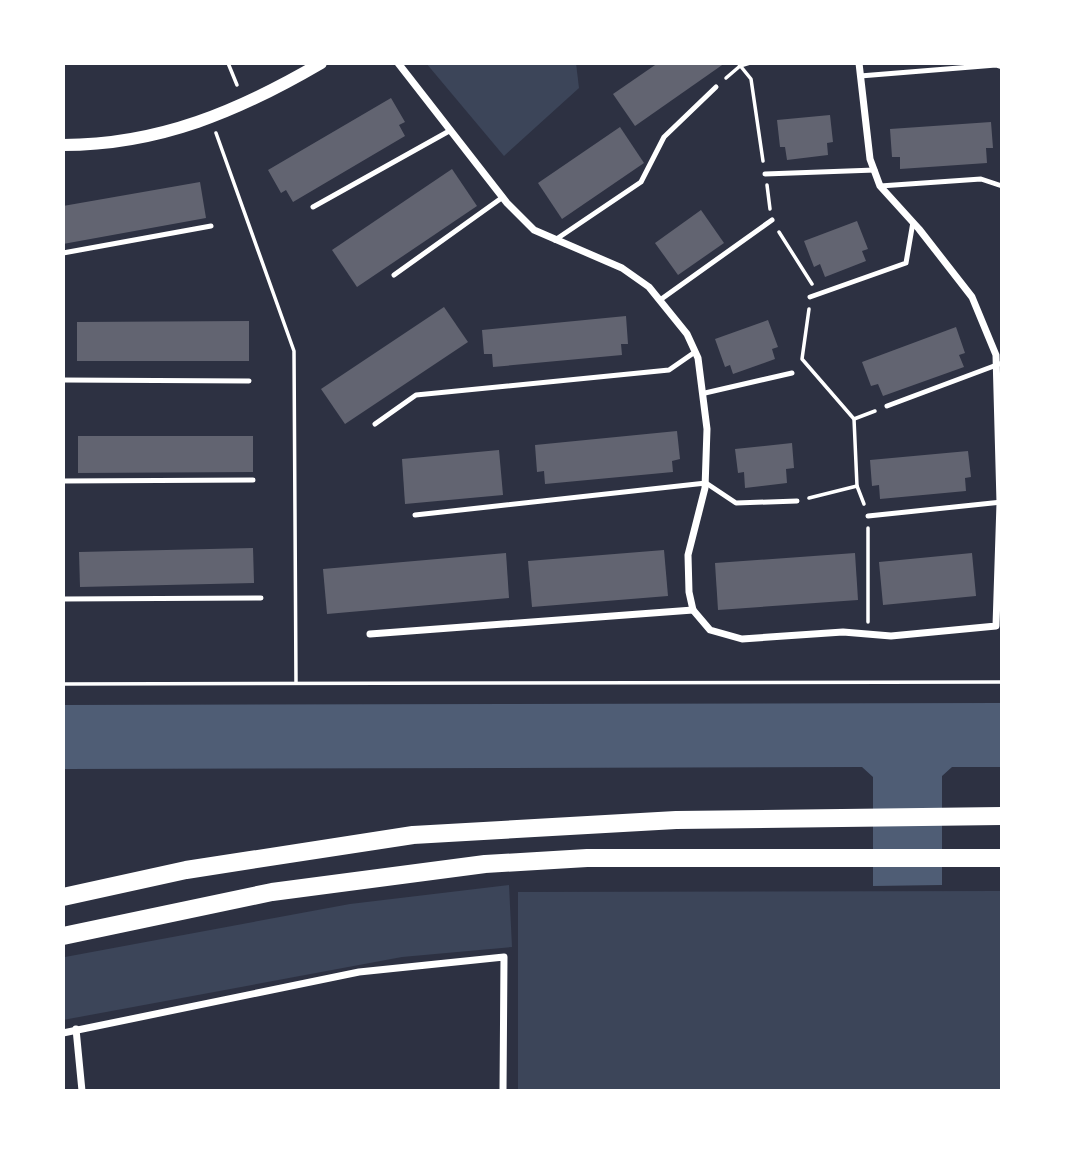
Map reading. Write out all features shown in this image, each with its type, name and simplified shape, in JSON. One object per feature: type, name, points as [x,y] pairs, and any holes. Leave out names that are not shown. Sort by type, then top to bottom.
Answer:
[{"type":"highway","points":[[63,897],[186,870],[413,835],[596,823],[1002,816]]},
{"type":"highway","points":[[63,936],[272,892],[485,864],[587,858],[1002,858]]},
{"type":"street","points":[[63,145],[165,133],[211,119],[274,91],[321,63]]},
{"type":"street","points":[[398,63],[503,197],[534,230],[622,268],[649,287],[687,334],[695,352],[705,393],[706,483],[688,555],[692,610],[710,630],[742,639],[843,632],[891,636],[996,626],[1001,503],[999,364],[972,297],[913,222],[880,186],[870,159],[859,63]]},
{"type":"street","points":[[370,634],[692,610]]},
{"type":"street","points":[[63,1033],[359,972],[504,957],[503,1091]]},
{"type":"street","points":[[76,1030],[82,1091]]},
{"type":"lane","points":[[860,76],[996,65],[1002,67]]},
{"type":"lane","points":[[555,240],[641,181],[664,137],[716,87]]},
{"type":"lane","points":[[313,207],[451,130]]},
{"type":"lane","points":[[765,174],[875,170]]},
{"type":"lane","points":[[880,186],[981,179],[1002,186]]},
{"type":"lane","points":[[394,275],[503,197]]},
{"type":"lane","points":[[660,300],[772,220]]},
{"type":"lane","points":[[810,297],[906,263],[913,222]]},
{"type":"lane","points":[[63,253],[211,226]]},
{"type":"lane","points":[[375,424],[416,395],[669,370],[695,352]]},
{"type":"lane","points":[[887,406],[999,364]]},
{"type":"lane","points":[[705,393],[792,373]]},
{"type":"lane","points":[[63,380],[249,381]]},
{"type":"lane","points":[[63,481],[253,480]]},
{"type":"lane","points":[[415,515],[706,483],[736,503],[797,501]]},
{"type":"lane","points":[[868,516],[1001,503]]},
{"type":"lane","points":[[63,599],[261,598]]},
{"type":"path","points":[[228,63],[237,85]]},
{"type":"path","points":[[716,87],[739,64],[750,63]]},
{"type":"path","points":[[739,64],[751,79],[772,220],[812,284],[802,359],[855,419],[857,486],[868,516],[868,634]]},
{"type":"path","points":[[216,133],[294,351],[296,682]]},
{"type":"path","points":[[855,419],[887,406]]},
{"type":"path","points":[[797,501],[857,486]]},
{"type":"path","points":[[63,684],[1002,682]]},
{"type":"shaded area","points":[[426,63],[576,63],[579,88],[504,156]]},
{"type":"shaded area","points":[[1002,703],[1002,767],[952,767],[942,776],[942,885],[873,886],[873,777],[862,767],[63,769],[63,705]]},
{"type":"shaded area","points":[[509,885],[512,947],[402,957],[63,1020],[65,957],[350,904]]},
{"type":"shaded area","points":[[1002,891],[1002,1091],[518,1091],[518,892]]},
{"type":"building","points":[[658,63],[725,63],[635,126],[613,94]]},
{"type":"building","points":[[391,98],[405,122],[399,125],[405,136],[293,202],[286,190],[281,193],[268,170]]},
{"type":"building","points":[[830,115],[833,142],[827,143],[828,155],[787,160],[785,147],[780,147],[777,120]]},
{"type":"building","points":[[991,122],[993,148],[986,148],[987,163],[900,169],[900,157],[892,157],[890,129]]},
{"type":"building","points":[[620,127],[644,163],[562,219],[538,183]]},
{"type":"building","points":[[452,169],[477,206],[357,287],[332,250]]},
{"type":"building","points":[[200,182],[206,218],[63,244],[63,206]]},
{"type":"building","points":[[701,210],[724,243],[678,275],[655,243]]},
{"type":"building","points":[[857,221],[868,249],[862,251],[866,261],[825,277],[820,264],[814,267],[804,241]]},
{"type":"building","points":[[444,307],[468,342],[345,424],[321,389]]},
{"type":"building","points":[[626,316],[628,344],[621,344],[622,355],[493,367],[492,354],[484,354],[482,330]]},
{"type":"building","points":[[768,320],[778,347],[772,349],[775,359],[733,374],[730,365],[725,367],[715,339]]},
{"type":"building","points":[[249,321],[249,361],[77,361],[77,322]]},
{"type":"building","points":[[956,327],[965,353],[959,355],[964,367],[883,396],[878,384],[871,386],[862,362]]},
{"type":"building","points":[[677,431],[680,459],[672,461],[673,472],[545,484],[544,471],[537,472],[535,445]]},
{"type":"building","points":[[78,436],[253,436],[253,472],[78,473]]},
{"type":"building","points":[[792,443],[794,468],[786,469],[787,483],[745,488],[744,472],[738,473],[735,449]]},
{"type":"building","points":[[499,450],[503,495],[405,504],[402,459]]},
{"type":"building","points":[[968,451],[971,477],[965,478],[966,491],[880,499],[879,485],[872,486],[870,460]]},
{"type":"building","points":[[253,548],[254,583],[80,587],[79,552]]},
{"type":"building","points":[[664,550],[668,596],[532,607],[528,561]]},
{"type":"building","points":[[506,553],[509,598],[327,614],[323,569]]},
{"type":"building","points":[[855,553],[858,600],[718,610],[715,563]]},
{"type":"building","points":[[972,553],[976,596],[883,605],[879,562]]}]
